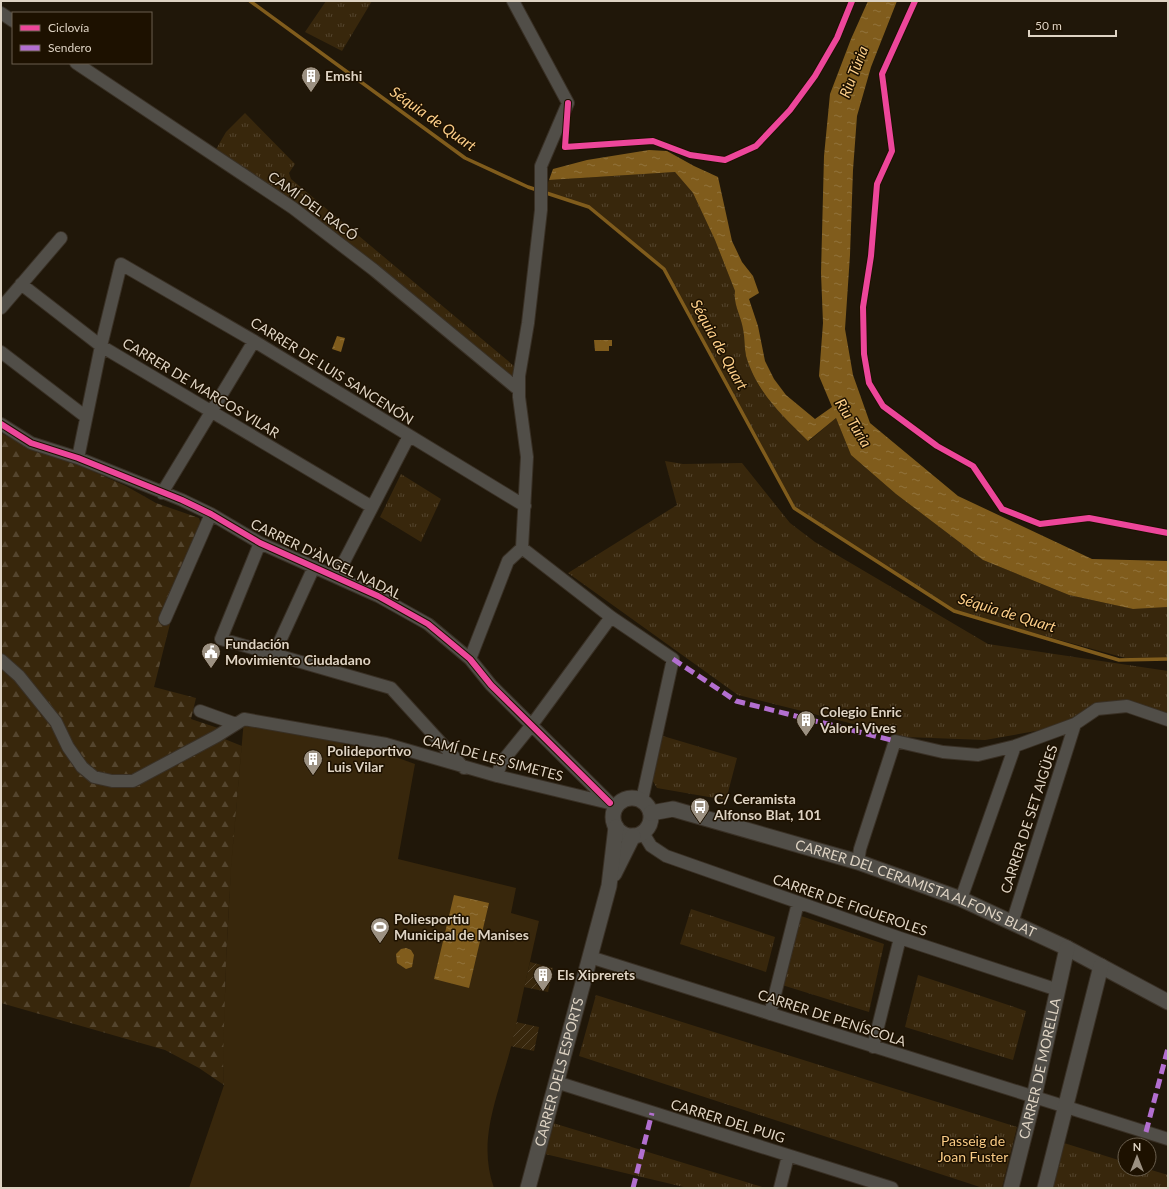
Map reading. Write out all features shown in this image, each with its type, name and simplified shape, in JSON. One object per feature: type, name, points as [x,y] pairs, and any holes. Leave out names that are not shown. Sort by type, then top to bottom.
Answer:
[{"type":"street","points":[[470,659],[508,561],[522,548],[527,457],[519,390],[541,210],[540,166],[568,103],[513,1]]},
{"type":"street","points":[[1,13],[12,20]]},
{"type":"street","name":"CAMÍ DEL RACÓ","points":[[77,64],[293,208],[374,270],[519,390]]},
{"type":"street","points":[[1,308],[61,238]]},
{"type":"street","name":"CARRER DE LUIS SANCENÓN","points":[[101,346],[121,264],[254,341],[525,506]]},
{"type":"street","name":"CARRER DE MARCOS VILAR","points":[[21,284],[101,346],[372,507]]},
{"type":"street","points":[[162,493],[254,341]]},
{"type":"street","points":[[78,458],[101,346]]},
{"type":"street","points":[[1,352],[86,417]]},
{"type":"street","name":"CARRER D'ÀNGEL NADAL","points":[[1,424],[31,443],[78,458],[182,500],[211,514],[260,543],[378,596],[428,624],[470,659],[490,685],[613,804]]},
{"type":"street","points":[[336,577],[409,436]]},
{"type":"street","points":[[165,619],[211,514]]},
{"type":"street","points":[[260,543],[221,639],[391,688],[464,768]]},
{"type":"street","points":[[522,548],[611,617],[673,659],[642,800]]},
{"type":"street","points":[[274,654],[314,567]]},
{"type":"street","points":[[497,776],[501,763],[531,726],[611,617]]},
{"type":"street","points":[[1,660],[19,676],[56,722],[68,747],[82,767],[94,777],[112,781],[132,781],[240,722]]},
{"type":"street","points":[[858,862],[860,849],[895,742],[943,752],[978,755],[1015,746],[1075,724],[1096,709],[1127,706],[1168,720]]},
{"type":"street","name":"CAMÍ DE LES SIMETES","points":[[200,711],[240,722],[386,744],[464,768],[613,804]]},
{"type":"street","name":"CARRER DE SET AIGÜES","points":[[1012,923],[1075,724]]},
{"type":"street","points":[[961,899],[1015,746]]},
{"type":"street","points":[[628,798],[642,800],[649,807],[651,813],[649,826],[638,834],[621,832],[616,827],[613,818],[613,804],[628,798]]},
{"type":"street","name":"CARRER DEL CERAMISTA ALFONS BLAT","points":[[651,813],[673,809],[858,862],[961,899],[1067,948],[1168,1002]]},
{"type":"street","name":"CARRER DELS ESPORTS","points":[[528,1188],[609,886],[616,827]]},
{"type":"street","name":"CARRER DELS ESPORTS","points":[[609,886],[638,834]]},
{"type":"street","name":"CARRER DE FIGUEROLES","points":[[638,834],[651,846],[666,856],[900,938],[1058,990]]},
{"type":"street","points":[[770,1014],[798,903]]},
{"type":"street","points":[[873,1047],[900,938]]},
{"type":"street","name":"CARRER DE MORELLA","points":[[1011,1188],[1034,1097],[1067,948]]},
{"type":"street","name":"CARRER DE PENÍSCOLA","points":[[590,957],[1168,1139]]},
{"type":"street","points":[[1045,1188],[1101,966]]},
{"type":"street","name":"CARRER DEL PUIG","points":[[556,1082],[892,1188]]},
{"type":"street","points":[[780,1188],[788,1156]]},
{"type":"green space","points":[[326,1],[372,1],[342,51],[305,32]]},
{"type":"green space","points":[[245,113],[295,164],[289,173],[291,179],[520,371],[519,390],[215,151],[226,132]]},
{"type":"green space","points":[[675,172],[693,193],[715,240],[735,291],[735,301],[744,332],[745,353],[751,369],[764,393],[789,422],[809,441],[836,418],[851,455],[896,494],[983,560],[1069,595],[1133,609],[1168,607],[1168,659],[1129,659],[954,611],[794,508],[664,269],[589,207],[544,192],[549,180]]},
{"type":"green space","points":[[1,433],[34,451],[74,463],[126,486],[156,503],[199,518],[201,524],[179,580],[158,620],[170,624],[154,687],[196,698],[191,719],[221,729],[217,736],[242,746],[233,845],[227,944],[224,1085],[199,1068],[165,1050],[1,1003]]},
{"type":"green space","points":[[665,461],[683,464],[742,463],[790,523],[815,542],[988,644],[1168,671],[1168,717],[1127,706],[1097,709],[1075,724],[985,740],[905,737],[738,695],[568,573],[677,505]]},
{"type":"green space","points":[[401,474],[441,499],[421,542],[380,517]]},
{"type":"green space","name":"Poliesportiu Municipal de Manises","points":[[244,719],[390,755],[415,764],[398,859],[516,888],[511,913],[539,921],[512,1043],[492,1115],[488,1151],[489,1169],[494,1188],[189,1188],[224,1085],[223,1061],[226,960],[231,867]]},
{"type":"green space","points":[[663,736],[737,758],[726,800],[657,788],[651,778]]},
{"type":"green space","points":[[691,909],[775,937],[766,972],[680,944]]},
{"type":"green space","points":[[801,916],[884,944],[869,1012],[782,985]]},
{"type":"green space","points":[[530,962],[553,968],[548,992],[524,987]]},
{"type":"green space","points":[[918,975],[1026,1011],[1013,1060],[905,1027]]},
{"type":"green space","name":"Passeig de Joan Fuster","points":[[596,995],[1017,1127],[1002,1188],[983,1188],[579,1056]]},
{"type":"green space","points":[[516,1022],[539,1027],[534,1051],[510,1046]]},
{"type":"green space","points":[[553,1123],[766,1188],[688,1188],[545,1154]]},
{"type":"green space","points":[[1064,1143],[1117,1160],[1117,1177],[1157,1177],[1157,1172],[1168,1175],[1168,1188],[1052,1188]]},
{"type":"water","name":"Riu Túria","points":[[868,1],[897,1],[871,67],[857,116],[853,170],[850,255],[845,329],[853,375],[870,423],[958,496],[1092,559],[1168,561],[1168,607],[1133,609],[1069,595],[983,560],[896,494],[851,455],[836,418],[808,441],[771,403],[751,369],[746,356],[744,332],[735,301],[735,291],[715,240],[693,193],[675,172],[549,180],[553,169],[587,160],[649,150],[667,151],[718,177],[732,241],[742,262],[753,276],[759,293],[749,299],[758,326],[765,361],[774,379],[786,395],[815,419],[832,407],[819,376],[823,323],[821,273],[824,156],[830,94],[851,39]]},
{"type":"water","points":[[337,336],[345,338],[341,352],[332,349]]},
{"type":"water","points":[[594,340],[612,340],[612,346],[609,346],[609,351],[595,351]]},
{"type":"water","points":[[454,895],[489,903],[469,988],[434,979]]},
{"type":"water","points":[[406,948],[411,950],[414,955],[412,967],[406,969],[397,963],[396,954],[401,949]]},
{"type":"waterway","name":"Séquia de Quart","points":[[250,1],[465,158],[528,187],[589,207],[664,269],[794,508],[954,611],[1119,660],[1168,659]]},
{"type":"marked path","points":[[673,659],[736,701],[895,741]]},
{"type":"marked path","points":[[1146,1132],[1168,1048]]},
{"type":"marked path","points":[[633,1188],[652,1113]]},
{"type":"cycle path","points":[[568,103],[565,147],[653,141],[690,155],[725,160],[756,146],[790,110],[815,76],[837,38],[852,1]]},
{"type":"cycle path","points":[[915,1],[882,74],[892,151],[877,184],[871,256],[863,307],[864,354],[869,383],[883,406],[937,446],[973,466],[1002,509],[1040,524],[1089,518],[1168,533]]},
{"type":"cycle path","points":[[1,424],[31,443],[78,458],[182,500],[211,514],[260,543],[378,596],[428,624],[470,659],[491,685],[610,803]]},
{"type":"place","name":"Emshi","points":[[311,93]]},
{"type":"place","name":"Fundación Movimiento Ciudadano","points":[[211,669]]},
{"type":"place","name":"Colegio Enric Valor i Vives","points":[[806,737]]},
{"type":"place","name":"Polideportivo Luis Vilar","points":[[313,776]]},
{"type":"place","name":"C/ Ceramista Alfonso Blat, 101","points":[[700,824]]},
{"type":"place","name":"Poliesportiu Municipal de Manises","points":[[380,944]]},
{"type":"place","name":"Els Xiprerets","points":[[543,992]]}]
